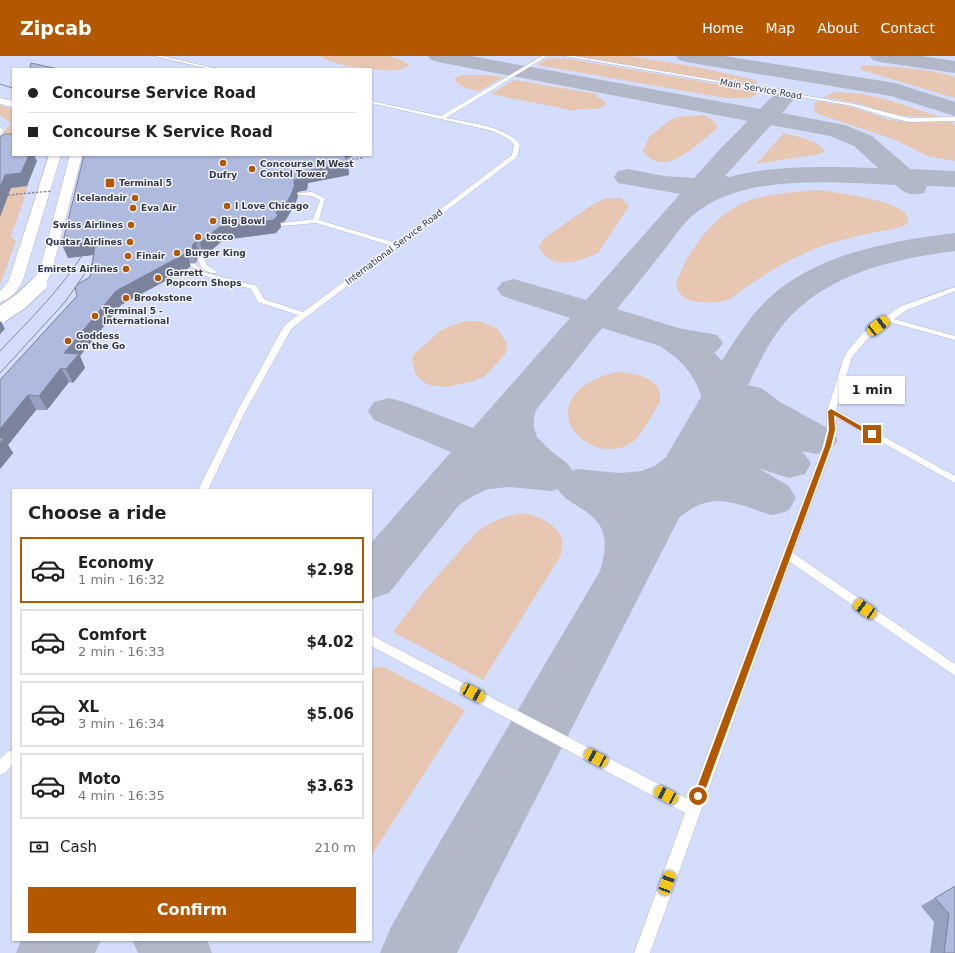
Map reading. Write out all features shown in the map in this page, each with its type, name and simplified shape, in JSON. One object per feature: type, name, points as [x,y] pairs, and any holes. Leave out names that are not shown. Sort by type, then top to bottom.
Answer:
[{"type":"street","points":[[0,93],[12,96]]},
{"type":"street","points":[[0,101],[12,104]]},
{"type":"street","points":[[0,298],[11,289],[16,280],[56,156]]},
{"type":"street","points":[[0,315],[20,302],[42,282],[76,156]]},
{"type":"lane","points":[[156,56],[211,68]]},
{"type":"lane","points":[[442,118],[545,56]]},
{"type":"lane","name":"Main Service Road","points":[[566,56],[854,105],[902,119],[955,119]]},
{"type":"lane","name":"International Service Road","points":[[203,489],[241,412],[285,331],[304,315],[515,156],[516,144],[514,140],[502,133],[488,128],[372,102]]},
{"type":"lane","points":[[0,129],[2,131],[0,133]]},
{"type":"lane","points":[[299,194],[311,193],[323,199],[316,221]]},
{"type":"lane","points":[[283,225],[316,221],[397,245]]},
{"type":"lane","points":[[201,259],[202,264],[206,269],[230,277],[244,285]]},
{"type":"lane","points":[[193,265],[204,274],[254,288],[261,300],[304,315]]},
{"type":"lane","points":[[642,953],[693,809],[828,446],[832,430],[831,411],[848,356],[867,334],[887,318],[904,308],[955,289]]},
{"type":"lane","points":[[887,318],[955,338]]},
{"type":"lane","points":[[831,411],[955,480]]},
{"type":"lane","points":[[788,555],[955,671]]},
{"type":"lane","points":[[372,641],[693,809]]},
{"type":"lane","points":[[0,768],[12,757]]},
{"type":"path","points":[[341,160],[363,158]]},
{"type":"path","points":[[8,195],[58,190]]},
{"type":"shaded area","points":[[0,56],[955,56],[955,953],[0,953]]},
{"type":"shaded area","points":[[320,56],[389,56],[410,65],[398,70],[372,69],[326,60]]},
{"type":"shaded area","points":[[576,56],[630,56],[696,67],[756,80],[755,87]]},
{"type":"shaded area","points":[[552,58],[570,59],[756,91],[757,95],[748,98],[725,98],[537,65],[544,60]]},
{"type":"shaded area","points":[[864,65],[921,70],[955,77],[955,98],[861,70],[860,67]]},
{"type":"shaded area","points":[[462,75],[503,77],[479,91],[466,88],[457,83],[455,78]]},
{"type":"shaded area","points":[[514,80],[597,94],[596,96],[606,102],[606,105],[597,109],[578,109],[575,111],[491,94]]},
{"type":"shaded area","points":[[835,92],[863,94],[888,100],[940,117],[906,116],[886,113],[861,104],[823,97]]},
{"type":"shaded area","points":[[817,101],[852,107],[890,120],[906,122],[951,122],[955,126],[955,161],[927,156],[893,139],[818,114],[814,110],[815,102]]},
{"type":"shaded area","points":[[0,105],[12,109],[12,146],[0,148],[0,137],[11,123],[0,115]]},
{"type":"shaded area","points":[[704,115],[715,122],[717,128],[687,153],[678,158],[661,162],[653,160],[643,151],[649,137],[670,120],[677,117]]},
{"type":"shaded area","points":[[784,133],[812,141],[825,151],[820,154],[756,164]]},
{"type":"shaded area","points":[[29,184],[23,197],[25,197],[11,236],[16,241],[0,285],[0,216],[11,188],[27,186],[25,185]]},
{"type":"shaded area","points":[[818,190],[864,197],[888,204],[898,208],[907,215],[908,224],[893,229],[849,238],[817,248],[778,267],[730,299],[706,303],[697,302],[689,300],[678,291],[676,283],[680,272],[692,251],[706,232],[732,209],[751,200],[762,197]]},
{"type":"shaded area","points":[[621,198],[629,206],[598,253],[573,262],[565,263],[550,260],[544,255],[539,247],[543,239],[592,205],[604,199]]},
{"type":"shaded area","points":[[466,321],[479,321],[498,329],[507,344],[506,353],[485,376],[473,381],[447,387],[433,386],[425,383],[416,375],[412,362],[413,355],[440,331]]},
{"type":"shaded area","points":[[616,372],[639,375],[653,382],[660,394],[660,402],[645,427],[635,440],[618,448],[600,448],[585,441],[573,429],[568,414],[572,398],[587,384]]},
{"type":"shaded area","points":[[523,513],[546,521],[559,533],[562,539],[561,555],[483,680],[393,632],[426,589],[475,534],[498,520]]},
{"type":"shaded area","points":[[384,667],[465,710],[372,854],[372,668]]},
{"type":"building","points":[[31,63],[54,68],[30,68]]},
{"type":"building","points":[[5,134],[12,134],[12,156],[29,156],[21,173],[5,175],[0,187],[0,137]]},
{"type":"building","name":"Terminal 5 - International","points":[[84,156],[344,156],[348,163],[306,171],[305,178],[294,180],[295,184],[291,195],[283,208],[277,211],[276,213],[278,215],[274,220],[219,227],[200,243],[196,242],[193,244],[192,249],[186,250],[186,253],[116,291],[64,353],[79,354],[66,369],[61,368],[39,396],[28,395],[0,429],[0,380],[77,296],[75,287],[90,277],[96,241],[62,245]]},
{"type":"building","points":[[955,886],[955,953],[944,953],[949,914],[935,898]]},
{"type":"taxiway","points":[[438,56],[765,117]]},
{"type":"taxiway","points":[[686,56],[895,90],[955,109]]},
{"type":"taxiway","points":[[880,56],[955,67]]},
{"type":"taxiway","points":[[765,117],[784,98]]},
{"type":"taxiway","points":[[702,186],[731,152],[765,117]]},
{"type":"taxiway","points":[[765,117],[836,130],[863,141],[903,177]]},
{"type":"taxiway","points":[[594,314],[680,211],[700,198],[722,188],[745,182],[794,176],[819,175],[903,177]]},
{"type":"taxiway","points":[[628,177],[664,184],[702,186]]},
{"type":"taxiway","points":[[903,177],[955,179]]},
{"type":"taxiway","points":[[903,177],[914,187]]},
{"type":"taxiway","points":[[702,186],[724,184]]},
{"type":"taxiway","points":[[688,202],[702,186]]},
{"type":"taxiway","points":[[722,397],[742,359],[764,325],[782,305],[800,290],[820,278],[863,260],[909,249],[955,242]]},
{"type":"taxiway","points":[[514,289],[594,314]]},
{"type":"taxiway","points":[[481,447],[594,314]]},
{"type":"taxiway","points":[[594,314],[673,338]]},
{"type":"taxiway","points":[[673,338],[704,343]]},
{"type":"taxiway","points":[[673,338],[696,355],[708,369],[722,397]]},
{"type":"taxiway","points":[[683,468],[722,397]]},
{"type":"taxiway","points":[[713,452],[742,450],[778,458],[789,463],[749,439],[735,427],[726,416],[722,397]]},
{"type":"taxiway","points":[[747,397],[765,411],[816,440]]},
{"type":"taxiway","points":[[444,493],[457,485],[483,474],[523,471],[552,475],[527,454],[520,446],[513,428],[513,418],[516,406]]},
{"type":"taxiway","points":[[389,411],[481,447]]},
{"type":"taxiway","points":[[706,440],[713,452]]},
{"type":"taxiway","points":[[372,577],[481,447]]},
{"type":"taxiway","points":[[481,447],[509,458]]},
{"type":"taxiway","points":[[662,506],[673,497],[687,490],[700,486],[729,486],[773,498],[734,474],[717,459],[713,452]]},
{"type":"taxiway","points":[[683,468],[695,459],[713,452]]},
{"type":"taxiway","points":[[625,574],[630,549],[626,527],[621,518],[606,502],[578,485],[610,490],[641,488],[662,482],[683,468]]},
{"type":"taxiway","points":[[662,506],[683,468]]},
{"type":"taxiway","points":[[417,953],[662,506]]},
{"type":"taxiway","points":[[53,953],[63,941]]},
{"type":"taxiway","points":[[169,941],[175,953]]},
{"type":"tram line","points":[[0,84],[12,88]]},
{"type":"tram line","points":[[0,351],[58,289],[87,247]]},
{"type":"tram line","points":[[0,373],[65,302],[98,255]]},
{"type":"place","name":"Dufry","points":[[223,163]]},
{"type":"place","name":"Concourse M West Contol Tower","points":[[252,169]]},
{"type":"place","name":"Terminal 5","points":[[110,183]]},
{"type":"place","name":"Icelandair","points":[[135,198]]},
{"type":"place","name":"I Love Chicago","points":[[227,206]]},
{"type":"place","name":"Eva Air","points":[[133,208]]},
{"type":"place","name":"Big Bowl","points":[[213,221]]},
{"type":"place","name":"Swiss Airlines","points":[[131,225]]},
{"type":"place","name":"tocco","points":[[198,237]]},
{"type":"place","name":"Quatar Airlines","points":[[130,242]]},
{"type":"place","name":"Burger King","points":[[177,253]]},
{"type":"place","name":"Finair","points":[[128,256]]},
{"type":"place","name":"Emirets Airlines","points":[[126,269]]},
{"type":"place","name":"Garrett Popcorn Shops","points":[[158,278]]},
{"type":"place","name":"Brookstone","points":[[126,298]]},
{"type":"place","name":"Terminal 5 - International","points":[[95,316]]},
{"type":"place","name":"Goddess on the Go","points":[[68,341]]},
{"type":"route","points":[[698,796],[828,446],[832,430],[831,411],[872,434]]}]
